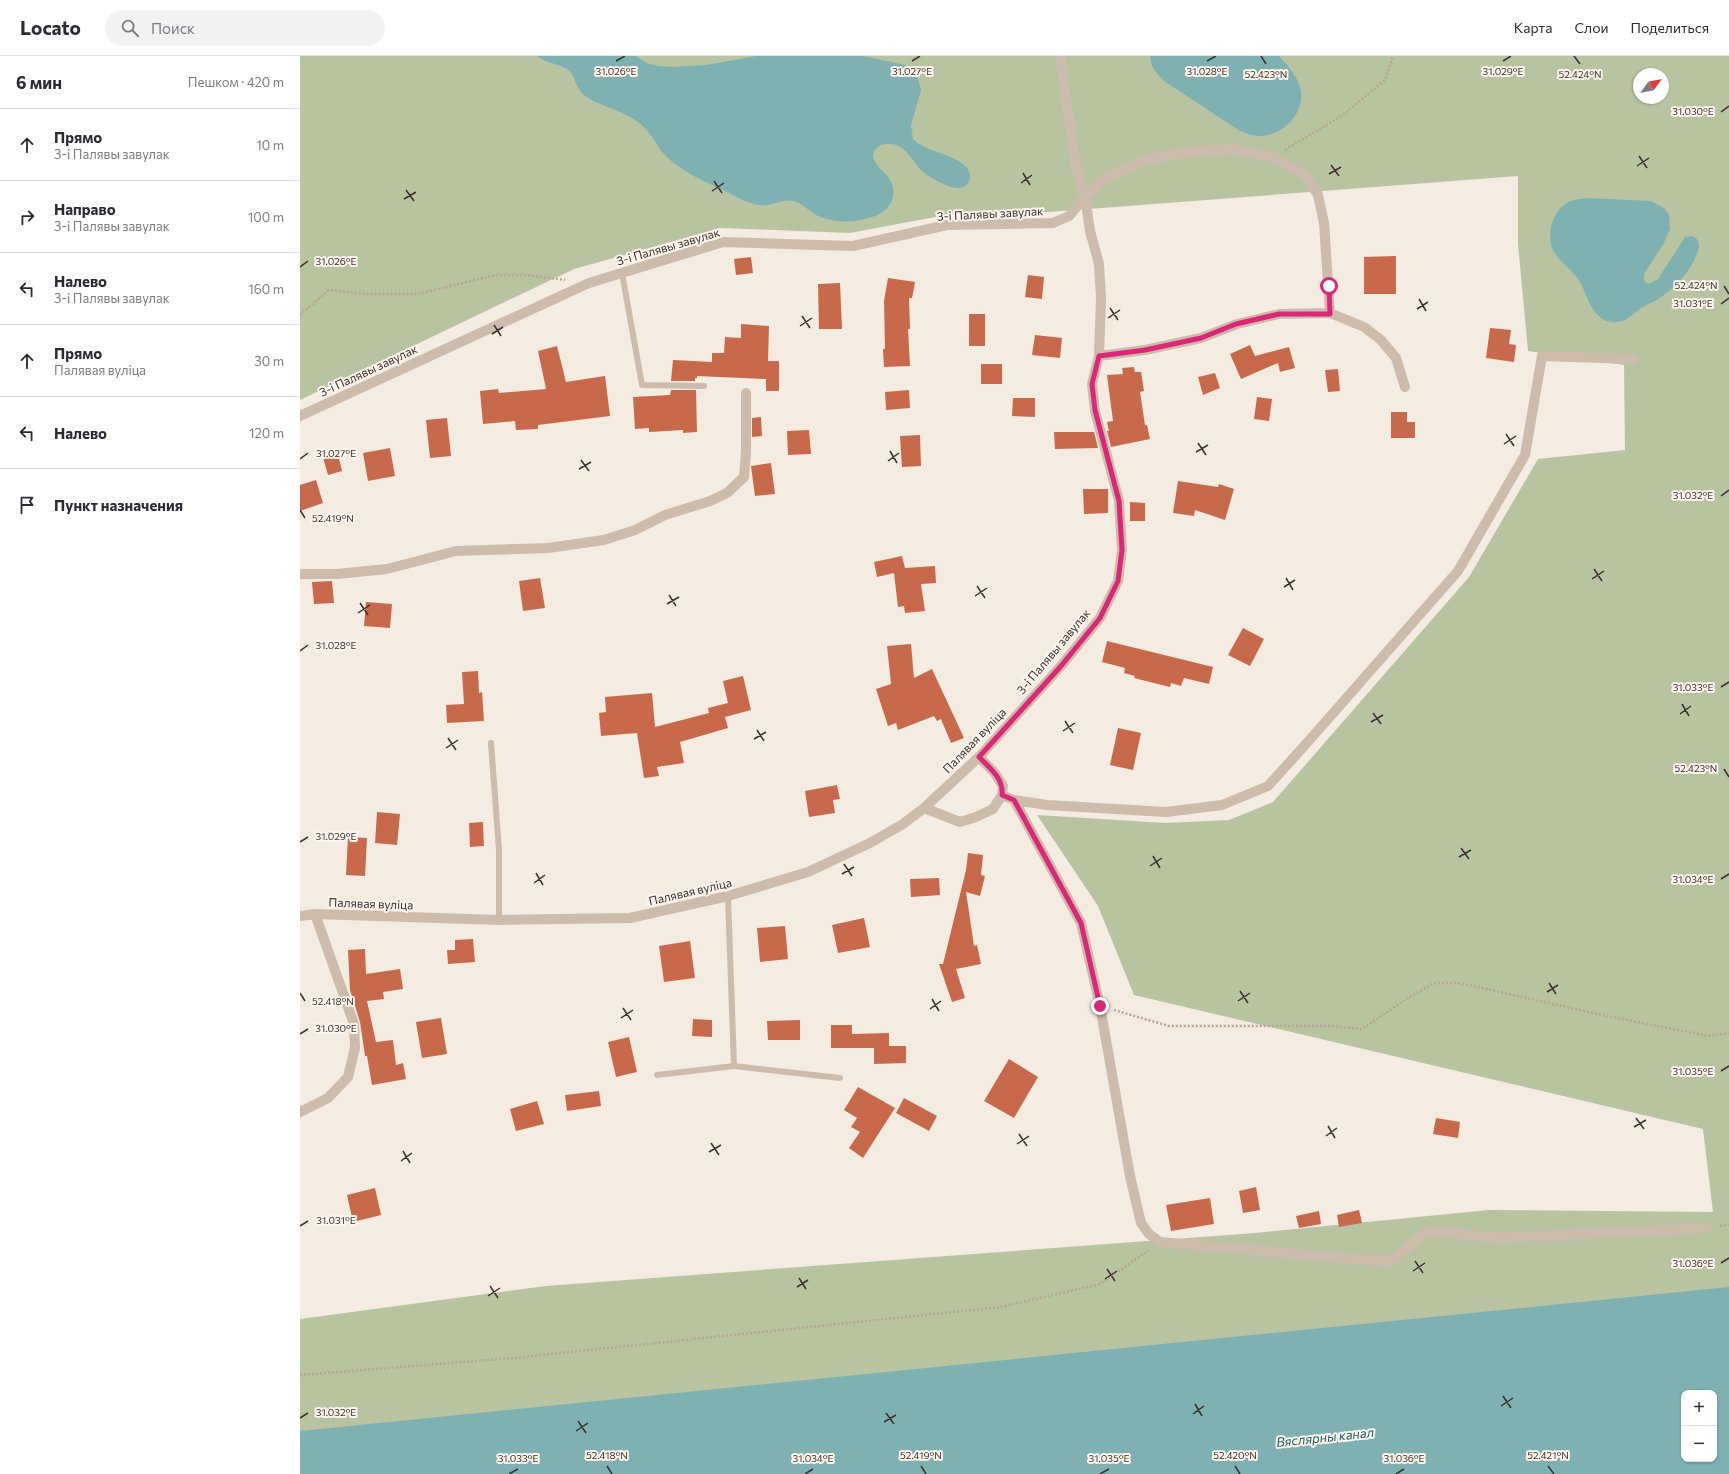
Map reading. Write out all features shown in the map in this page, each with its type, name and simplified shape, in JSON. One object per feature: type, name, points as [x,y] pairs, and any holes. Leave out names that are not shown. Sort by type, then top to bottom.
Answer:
[{"type":"street","points":[[1060,56],[1076,167],[1085,197]]},
{"type":"street","name":"3-і Палявы завулак","points":[[300,416],[589,283],[723,242],[853,246],[947,225],[1054,223],[1069,216],[1085,197],[1106,178],[1145,160],[1197,151],[1233,149],[1272,157],[1304,175],[1318,195],[1324,223],[1330,314]]},
{"type":"street","name":"3-і Палявы завулак","points":[[1023,707],[1061,666],[1100,618],[1118,581],[1122,550],[1119,501],[1095,410],[1092,384],[1099,356],[1101,298],[1099,264],[1090,231],[1085,197]]},
{"type":"street","points":[[1099,356],[1145,350],[1201,338],[1236,324],[1279,314],[1330,314],[1364,327],[1381,340],[1396,358],[1405,387]]},
{"type":"street","points":[[1002,795],[1014,800],[1047,805],[1166,812],[1222,804],[1268,786],[1458,571],[1525,455],[1542,356],[1633,359]]},
{"type":"street","points":[[300,574],[337,574],[387,569],[456,551],[548,548],[604,540],[635,530],[665,515],[710,501],[727,492],[744,477],[746,452],[746,393]]},
{"type":"street","name":"Палявая вуліца","points":[[300,916],[315,914],[500,920],[630,918],[728,896],[808,872],[870,843],[903,824],[924,808],[979,757],[1023,707]]},
{"type":"street","points":[[924,808],[960,822],[976,817],[993,809],[1002,795],[1003,786],[994,772],[979,757]]},
{"type":"street","points":[[1014,800],[1081,923],[1100,1006],[1130,1176],[1141,1223],[1149,1234],[1160,1242],[1389,1262],[1428,1231],[1498,1238],[1707,1228]]},
{"type":"street","points":[[300,1112],[328,1098],[348,1077],[355,1048],[354,1024],[315,914]]},
{"type":"lane","points":[[622,273],[642,385],[704,386]]},
{"type":"lane","points":[[491,743],[499,850],[500,920]]},
{"type":"lane","points":[[728,896],[734,1066]]},
{"type":"lane","points":[[657,1075],[734,1066],[840,1078]]},
{"type":"path","points":[[1272,157],[1344,114],[1385,80],[1393,56]]},
{"type":"path","points":[[300,315],[329,290],[367,294],[418,294],[495,275],[527,275],[566,280]]},
{"type":"path","points":[[1100,1006],[1169,1026],[1329,1026],[1362,1029],[1408,998],[1434,983],[1460,984],[1708,1036],[1729,1033]]},
{"type":"path","points":[[300,1375],[513,1358],[1001,1307],[1100,1284],[1160,1242]]},
{"type":"green space","points":[[300,56],[1729,56],[1729,1474],[300,1474],[300,1319],[546,1286],[1255,1233],[1489,1210],[1713,1212],[1703,1129],[1134,995],[1098,906],[1037,815],[1165,823],[1229,820],[1273,802],[1469,577],[1538,459],[1625,450],[1624,365],[1528,351],[1518,244],[1518,176],[1049,212],[951,214],[850,233],[721,228],[574,269],[300,400]]},
{"type":"water","points":[[537,56],[635,56],[647,63],[658,66],[672,67],[706,65],[756,56],[863,56],[905,65],[917,75],[921,90],[911,125],[913,139],[919,144],[952,157],[964,165],[969,171],[970,178],[967,184],[960,188],[954,188],[944,184],[935,180],[917,166],[902,148],[897,145],[885,144],[875,149],[873,157],[877,165],[889,178],[892,184],[893,195],[889,206],[875,216],[846,222],[823,218],[802,205],[788,200],[765,205],[751,203],[702,181],[677,166],[663,153],[640,123],[629,116],[590,99],[578,88],[569,70]]},
{"type":"water","points":[[1150,56],[1279,56],[1291,70],[1298,82],[1301,96],[1300,104],[1292,120],[1278,131],[1270,135],[1261,136],[1248,134],[1240,131],[1164,81],[1154,70]]},
{"type":"water","points":[[1587,198],[1651,201],[1664,208],[1669,214],[1670,229],[1664,243],[1644,274],[1644,281],[1649,284],[1658,279],[1685,237],[1693,236],[1697,239],[1699,244],[1698,251],[1690,268],[1674,287],[1655,301],[1641,308],[1621,322],[1612,322],[1599,317],[1578,279],[1556,256],[1550,240],[1553,220],[1560,209],[1569,202]]},
{"type":"water","name":"Вяслярны канал","points":[[1729,1287],[1729,1474],[300,1474],[300,1431]]},
{"type":"building","points":[[1396,256],[1396,294],[1364,294],[1364,257]]},
{"type":"building","points":[[751,257],[753,273],[736,275],[734,259]]},
{"type":"building","points":[[1028,275],[1044,277],[1042,299],[1025,297]]},
{"type":"building","points":[[888,278],[915,282],[912,298],[909,298],[910,329],[908,329],[910,366],[884,367],[884,301]]},
{"type":"building","points":[[840,283],[842,329],[819,329],[818,284]]},
{"type":"building","points":[[969,314],[985,314],[985,346],[969,346]]},
{"type":"building","points":[[741,324],[769,326],[768,361],[779,361],[779,391],[766,391],[766,379],[697,376],[695,381],[671,381],[673,360],[712,362],[712,353],[724,353],[725,337],[741,338]]},
{"type":"building","points":[[1490,328],[1511,330],[1509,344],[1516,345],[1514,362],[1486,358]]},
{"type":"building","points":[[1035,335],[1062,338],[1060,358],[1032,355]]},
{"type":"building","points":[[1250,345],[1255,356],[1289,347],[1295,368],[1280,372],[1278,363],[1241,379],[1230,354]]},
{"type":"building","points":[[557,346],[566,382],[605,376],[610,416],[538,425],[538,429],[516,430],[515,421],[483,424],[480,391],[498,389],[499,393],[546,389],[538,351]]},
{"type":"building","points":[[981,364],[1002,364],[1002,384],[981,384]]},
{"type":"building","points":[[1134,367],[1135,372],[1141,372],[1144,391],[1140,392],[1145,425],[1147,425],[1150,439],[1111,447],[1107,431],[1109,431],[1107,422],[1113,421],[1107,375],[1123,374],[1122,368]]},
{"type":"building","points":[[1338,369],[1340,391],[1328,392],[1325,370]]},
{"type":"building","points":[[1215,373],[1220,388],[1203,395],[1198,377]]},
{"type":"building","points":[[671,390],[696,390],[697,432],[683,433],[683,430],[649,432],[649,428],[635,429],[633,397],[670,395]]},
{"type":"building","points":[[909,390],[910,408],[886,410],[885,392]]},
{"type":"building","points":[[1257,397],[1272,399],[1269,421],[1254,419]]},
{"type":"building","points":[[1013,398],[1035,398],[1035,417],[1012,416]]},
{"type":"building","points":[[1391,412],[1407,412],[1407,422],[1415,422],[1415,438],[1391,438]]},
{"type":"building","points":[[761,417],[762,436],[752,437],[752,418]]},
{"type":"building","points":[[447,418],[451,456],[430,458],[426,420]]},
{"type":"building","points":[[809,430],[811,454],[788,455],[787,431]]},
{"type":"building","points":[[1054,432],[1094,432],[1098,448],[1055,449]]},
{"type":"building","points":[[920,435],[921,466],[902,467],[900,436]]},
{"type":"building","points":[[390,448],[395,476],[368,481],[363,453]]},
{"type":"building","points":[[337,450],[342,471],[328,475],[322,454]]},
{"type":"building","points":[[771,463],[775,494],[755,496],[751,466]]},
{"type":"building","points":[[316,480],[323,503],[300,511],[300,485]]},
{"type":"building","points":[[1178,481],[1218,487],[1219,484],[1234,489],[1225,520],[1195,510],[1194,516],[1173,513]]},
{"type":"building","points":[[1083,489],[1108,489],[1108,513],[1084,514]]},
{"type":"building","points":[[1130,502],[1145,503],[1145,521],[1130,521]]},
{"type":"building","points":[[902,556],[905,568],[935,566],[936,583],[921,584],[925,611],[905,613],[904,606],[898,607],[894,573],[877,577],[874,562]]},
{"type":"building","points":[[540,578],[545,608],[523,611],[519,581]]},
{"type":"building","points":[[332,581],[334,603],[314,604],[312,582]]},
{"type":"building","points":[[366,602],[392,604],[390,628],[364,626]]},
{"type":"building","points":[[1243,628],[1264,639],[1250,666],[1228,655]]},
{"type":"building","points":[[1107,641],[1213,667],[1209,684],[1184,678],[1181,686],[1171,683],[1170,687],[1134,678],[1135,676],[1124,673],[1125,668],[1102,662]]},
{"type":"building","points":[[911,644],[914,678],[932,669],[964,738],[951,743],[941,719],[937,721],[934,716],[898,730],[896,723],[888,726],[876,689],[891,684],[887,646]]},
{"type":"building","points":[[478,671],[479,693],[482,692],[484,721],[447,723],[446,705],[464,704],[462,672]]},
{"type":"building","points":[[743,676],[751,710],[725,717],[728,728],[680,742],[684,763],[657,767],[659,776],[644,778],[637,733],[601,736],[599,713],[606,712],[605,697],[652,693],[655,727],[709,713],[708,708],[728,703],[723,681]]},
{"type":"building","points":[[1118,728],[1141,733],[1133,770],[1110,765]]},
{"type":"building","points":[[837,785],[840,799],[833,800],[835,813],[809,817],[805,791]]},
{"type":"building","points":[[377,812],[400,814],[397,845],[375,843]]},
{"type":"building","points":[[483,822],[484,846],[470,847],[469,823]]},
{"type":"building","points":[[348,837],[367,838],[365,876],[346,875]]},
{"type":"building","points":[[968,853],[983,855],[981,875],[985,876],[980,896],[966,892],[974,946],[977,945],[981,964],[956,969],[965,998],[952,1002],[939,964],[943,964],[966,870]]},
{"type":"building","points":[[939,878],[940,895],[911,897],[910,879]]},
{"type":"building","points":[[864,918],[870,947],[838,953],[832,925]]},
{"type":"building","points":[[785,926],[788,959],[760,962],[757,928]]},
{"type":"building","points":[[473,939],[475,962],[448,964],[447,950],[455,950],[455,940]]},
{"type":"building","points":[[690,941],[695,978],[664,982],[659,946]]},
{"type":"building","points":[[365,949],[366,974],[400,969],[403,989],[383,992],[384,999],[367,1001],[376,1042],[393,1040],[396,1065],[403,1063],[406,1079],[372,1085],[367,1056],[365,1056],[360,1022],[350,990],[348,950]]},
{"type":"building","points":[[441,1018],[447,1054],[422,1058],[416,1022]]},
{"type":"building","points":[[693,1019],[712,1020],[712,1037],[692,1036]]},
{"type":"building","points":[[800,1020],[800,1040],[768,1040],[767,1021]]},
{"type":"building","points":[[831,1025],[852,1025],[852,1034],[889,1033],[889,1046],[906,1046],[906,1063],[874,1064],[874,1048],[831,1048]]},
{"type":"building","points":[[629,1037],[637,1072],[616,1077],[608,1042]]},
{"type":"building","points":[[1009,1059],[1038,1077],[1014,1118],[984,1101]]},
{"type":"building","points":[[858,1087],[895,1108],[863,1158],[849,1148],[860,1132],[851,1127],[857,1118],[844,1110]]},
{"type":"building","points":[[599,1091],[601,1106],[567,1111],[565,1095]]},
{"type":"building","points":[[904,1098],[937,1116],[929,1131],[896,1113]]},
{"type":"building","points":[[537,1101],[544,1124],[516,1131],[510,1109]]},
{"type":"building","points":[[1436,1118],[1460,1122],[1458,1138],[1433,1134]]},
{"type":"building","points":[[1256,1187],[1260,1210],[1243,1213],[1239,1191]]},
{"type":"building","points":[[375,1188],[381,1215],[353,1222],[347,1195]]},
{"type":"building","points":[[1210,1198],[1214,1224],[1171,1231],[1166,1205]]},
{"type":"building","points":[[1359,1210],[1362,1223],[1339,1227],[1337,1215]]},
{"type":"building","points":[[1319,1211],[1321,1224],[1299,1228],[1296,1216]]},
{"type":"route","points":[[1100,1006],[1081,923],[1014,800],[1002,795],[1003,786],[994,772],[979,757],[1061,666],[1100,618],[1118,581],[1122,550],[1119,501],[1095,410],[1092,384],[1099,356],[1145,350],[1201,338],[1236,324],[1279,314],[1330,314],[1329,286]]}]
